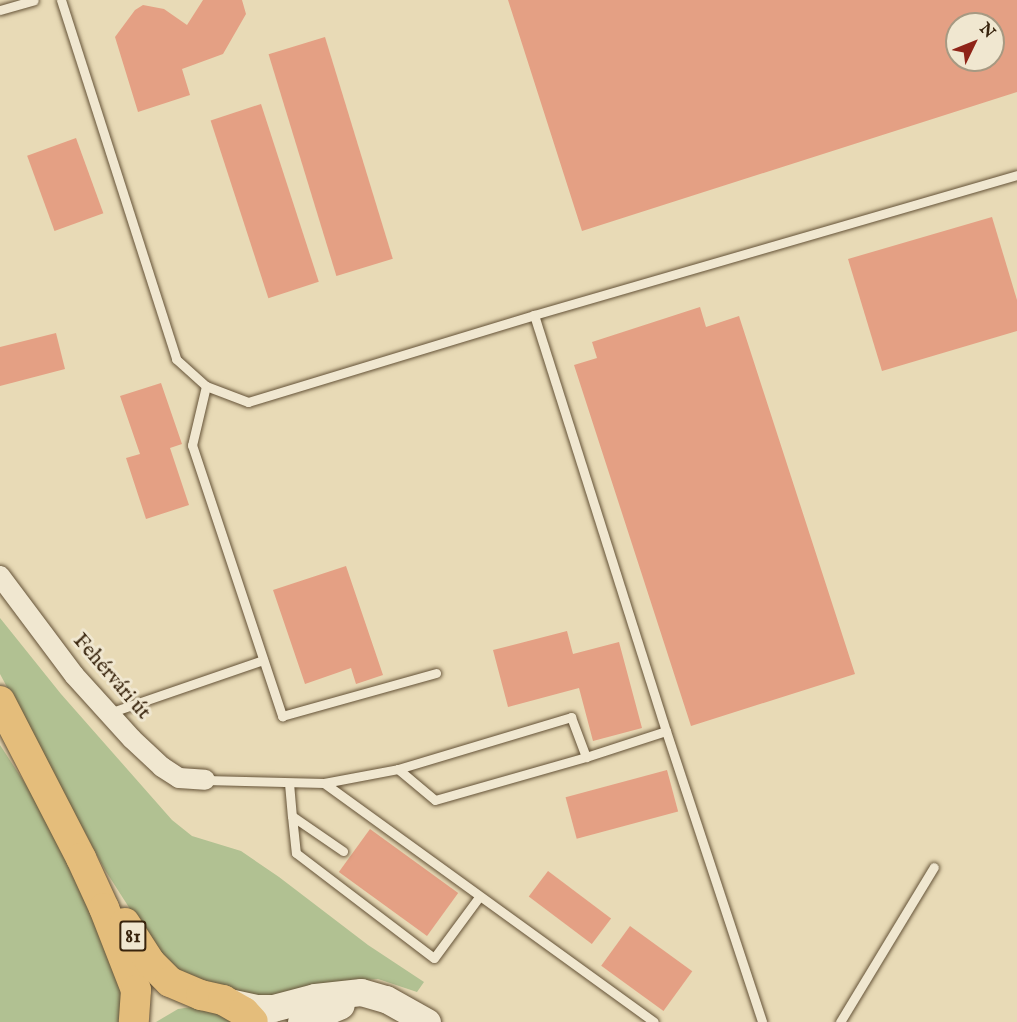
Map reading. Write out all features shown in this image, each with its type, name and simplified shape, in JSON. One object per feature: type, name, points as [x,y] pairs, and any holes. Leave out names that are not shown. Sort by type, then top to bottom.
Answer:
[{"type":"main road","name":"81","points":[[0,701],[81,858],[131,972],[137,997],[136,1022]]},
{"type":"main road","name":"81","points":[[81,858],[150,962],[170,981],[244,1012],[253,1022]]},
{"type":"main road","name":"81","points":[[136,1022],[157,1006],[178,997],[212,998]]},
{"type":"street","name":"Fehérvári út","points":[[0,576],[74,675],[162,768],[179,778],[205,780]]},
{"type":"street","points":[[212,998],[256,1008],[273,1008],[315,997],[373,993],[426,1022]]},
{"type":"street","points":[[301,1022],[345,1004],[363,1003],[399,1007]]},
{"type":"lane","points":[[0,10],[34,0]]},
{"type":"lane","points":[[61,0],[176,360],[206,386],[248,402],[534,315],[1017,176]]},
{"type":"lane","points":[[534,315],[666,731],[762,1022]]},
{"type":"lane","points":[[206,386],[192,445],[282,716],[436,674]]},
{"type":"lane","points":[[109,713],[263,660]]},
{"type":"lane","points":[[205,780],[324,783],[399,769],[571,717],[586,757]]},
{"type":"lane","points":[[399,769],[435,800],[586,757],[666,731]]},
{"type":"lane","points":[[289,783],[296,853],[434,958],[479,897]]},
{"type":"lane","points":[[324,783],[654,1022]]},
{"type":"lane","points":[[292,816],[343,851]]},
{"type":"lane","points":[[840,1022],[934,867]]},
{"type":"green space","points":[[0,618],[61,694],[172,820],[192,836],[241,851],[279,877],[368,945],[424,982],[417,992],[378,979],[330,983],[281,998],[249,994],[177,972],[155,948],[105,870],[0,674]]},
{"type":"green space","points":[[0,745],[36,800],[84,894],[126,1002],[120,1022],[0,1022]]},
{"type":"green space","points":[[198,1006],[238,1022],[156,1022],[178,1009]]},
{"type":"building","points":[[203,0],[242,0],[246,14],[223,54],[182,69],[190,95],[138,112],[115,37],[135,10],[143,5],[164,9],[187,25]]},
{"type":"building","points":[[508,0],[1017,0],[1017,92],[582,231]]},
{"type":"building","points":[[325,37],[393,259],[336,276],[269,54]]},
{"type":"building","points":[[261,104],[319,282],[268,298],[211,120]]},
{"type":"building","points":[[76,138],[103,213],[54,231],[27,156]]},
{"type":"building","points":[[992,217],[1017,300],[1017,331],[882,371],[848,259]]},
{"type":"building","points":[[700,307],[706,327],[739,316],[855,674],[691,726],[574,365],[597,358],[592,342]]},
{"type":"building","points":[[56,333],[65,369],[0,386],[0,347]]},
{"type":"building","points":[[161,383],[182,444],[170,448],[189,505],[146,519],[126,458],[140,454],[120,396]]},
{"type":"building","points":[[346,566],[383,675],[356,684],[351,668],[305,684],[273,590]]},
{"type":"building","points":[[567,631],[573,654],[619,642],[642,728],[593,741],[579,688],[508,707],[493,650]]},
{"type":"building","points":[[667,770],[678,812],[577,839],[566,797]]},
{"type":"building","points":[[370,829],[458,893],[427,936],[339,872]]},
{"type":"building","points":[[548,871],[611,919],[592,944],[529,897]]},
{"type":"building","points":[[630,926],[692,971],[663,1011],[601,966]]}]
